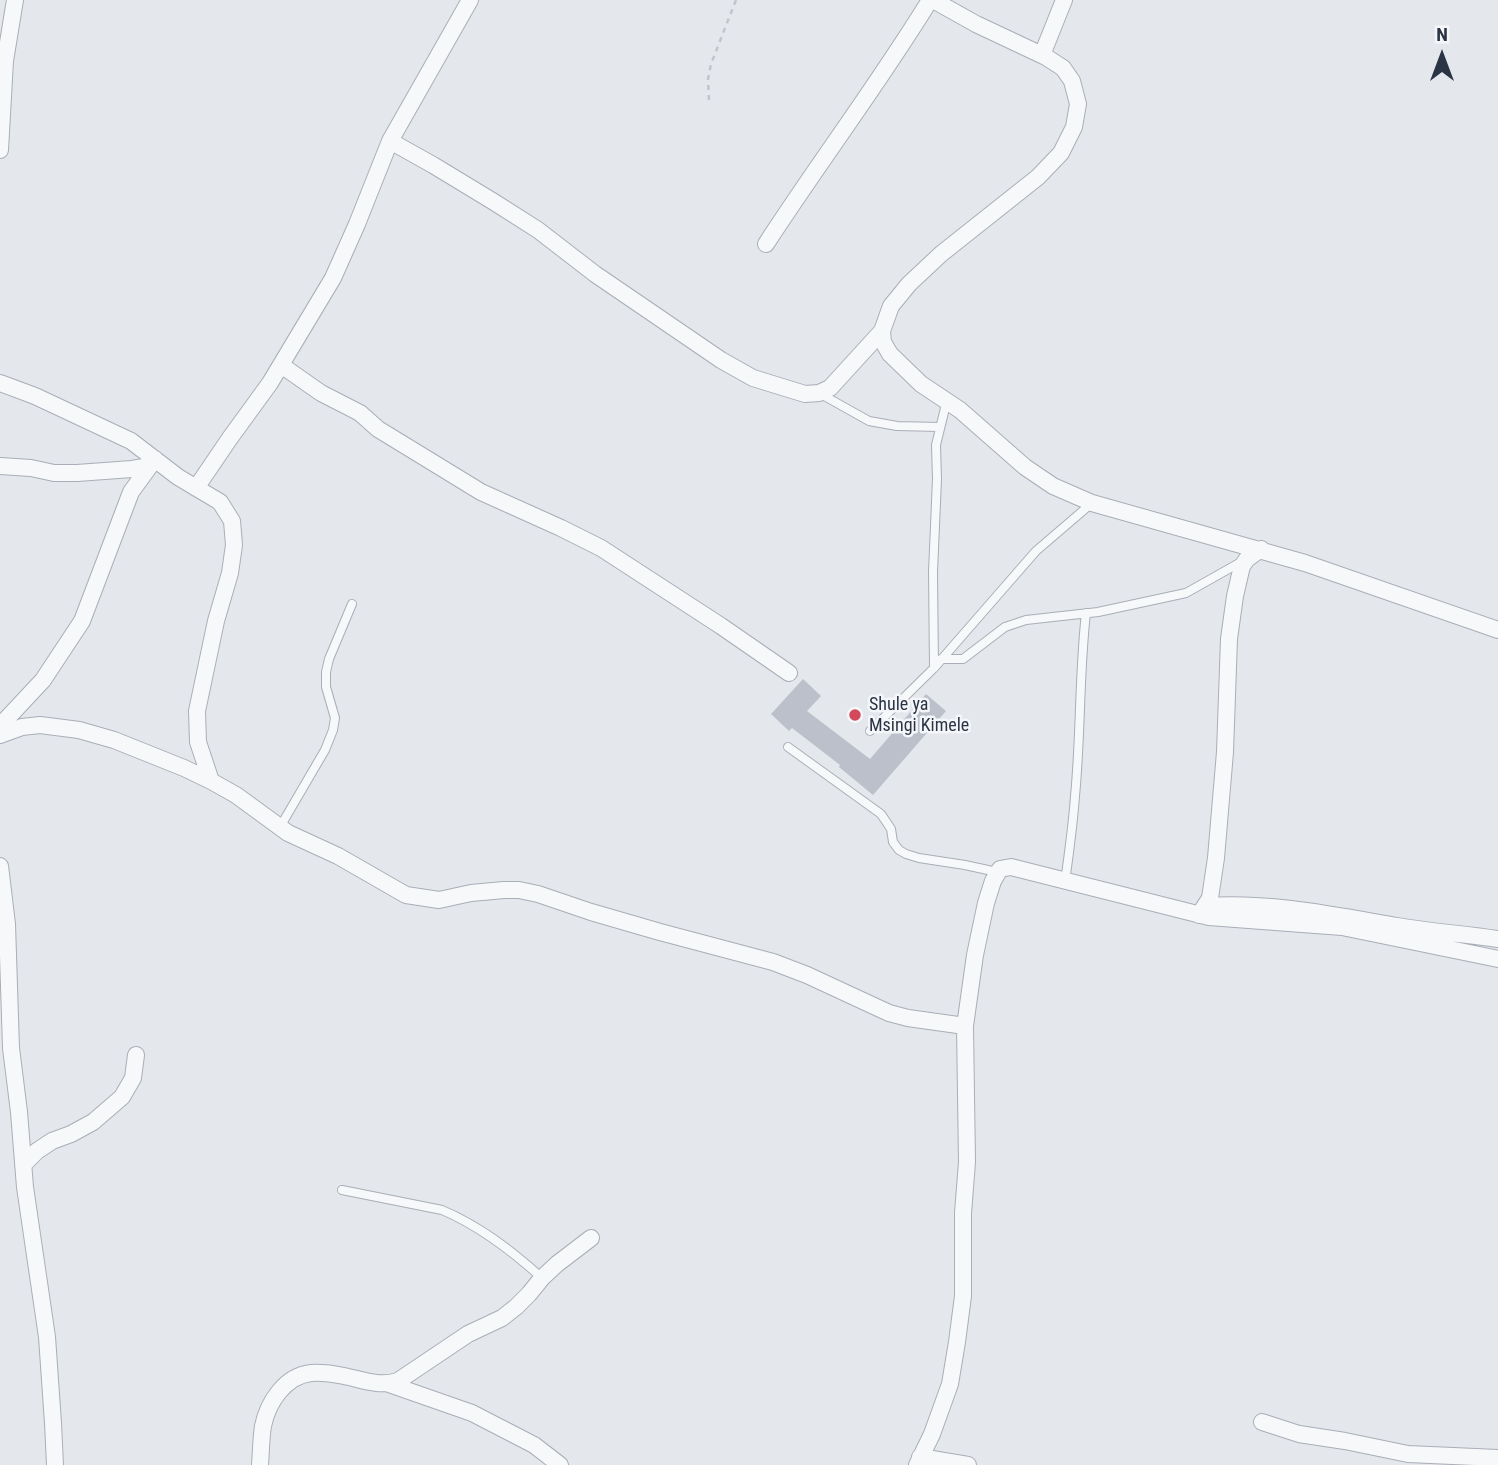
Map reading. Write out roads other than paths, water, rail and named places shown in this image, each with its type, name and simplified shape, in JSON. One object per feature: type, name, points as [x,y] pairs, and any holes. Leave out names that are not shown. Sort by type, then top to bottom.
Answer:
[{"type":"street","points":[[0,150],[5,61],[15,0]]},
{"type":"street","points":[[196,488],[270,383],[333,278],[390,141],[470,0]]},
{"type":"street","points":[[390,141],[538,230],[595,274],[721,360],[753,378],[805,394],[819,393],[830,388],[881,331],[891,306],[909,284],[1038,177],[1061,153],[1074,127],[1078,104],[1072,81],[1063,68],[1042,55],[932,0],[766,244]]},
{"type":"street","points":[[1042,55],[1064,0]]},
{"type":"street","points":[[881,331],[883,342],[890,354],[921,384],[947,400],[988,432],[1025,467],[1053,486],[1092,503],[1318,567],[1498,629]]},
{"type":"street","points":[[281,365],[321,393],[360,413],[379,429],[481,492],[601,548],[789,673]]},
{"type":"street","points":[[0,383],[35,396],[131,441],[152,462],[220,502],[232,521],[234,545],[230,573],[216,621],[197,711],[198,743],[212,781]]},
{"type":"street","points":[[0,466],[77,473],[132,470],[152,462]]},
{"type":"street","points":[[0,726],[43,680],[82,621],[131,492],[152,462]]},
{"type":"street","points":[[1203,911],[1210,898],[1221,811],[1231,628],[1238,576],[1247,559],[1261,550]]},
{"type":"street","points":[[0,735],[22,727],[40,725],[79,730],[114,740],[212,781],[288,833],[338,856],[406,895],[439,900],[503,890],[538,894],[660,932],[773,962],[889,1013],[965,1026]]},
{"type":"street","points":[[0,866],[8,936],[11,1048],[23,1165],[47,1337],[55,1465]]},
{"type":"street","points":[[968,1465],[919,1461],[950,1384],[957,1342],[963,1296],[963,1213],[967,1162],[965,1026],[983,916],[993,881],[1000,869],[1011,867],[1065,882],[1203,911],[1342,927],[1498,959]]},
{"type":"street","points":[[1203,911],[1240,905],[1298,908],[1498,940]]},
{"type":"street","points":[[23,1165],[52,1141],[93,1122],[122,1097],[134,1078],[136,1055]]},
{"type":"street","points":[[260,1465],[263,1426],[270,1406],[282,1387],[311,1373],[326,1373],[379,1384],[398,1381],[468,1334],[502,1318],[529,1294],[542,1278],[592,1238]]},
{"type":"street","points":[[389,1384],[472,1413],[534,1445],[560,1465]]},
{"type":"street","points":[[1262,1422],[1299,1434],[1408,1454],[1498,1458]]},
{"type":"lane","points":[[819,393],[869,421],[897,426],[940,427]]},
{"type":"lane","points":[[934,668],[936,445],[947,400]]},
{"type":"lane","points":[[870,731],[934,668],[1036,551],[1092,503]]},
{"type":"lane","points":[[941,659],[962,659],[1005,627],[1026,620],[1086,613],[1186,593],[1247,559]]},
{"type":"lane","points":[[280,827],[325,750],[333,730],[335,718],[326,687],[326,672],[352,604]]},
{"type":"lane","points":[[1065,882],[1076,796],[1086,613]]},
{"type":"lane","points":[[788,747],[881,814],[891,829],[893,842],[899,850],[919,858],[997,872]]},
{"type":"lane","points":[[342,1190],[433,1208],[454,1215],[498,1241],[542,1278]]},
{"type":"place","name":"Shule ya Msingi Kimele","points":[[855,715]]}]
